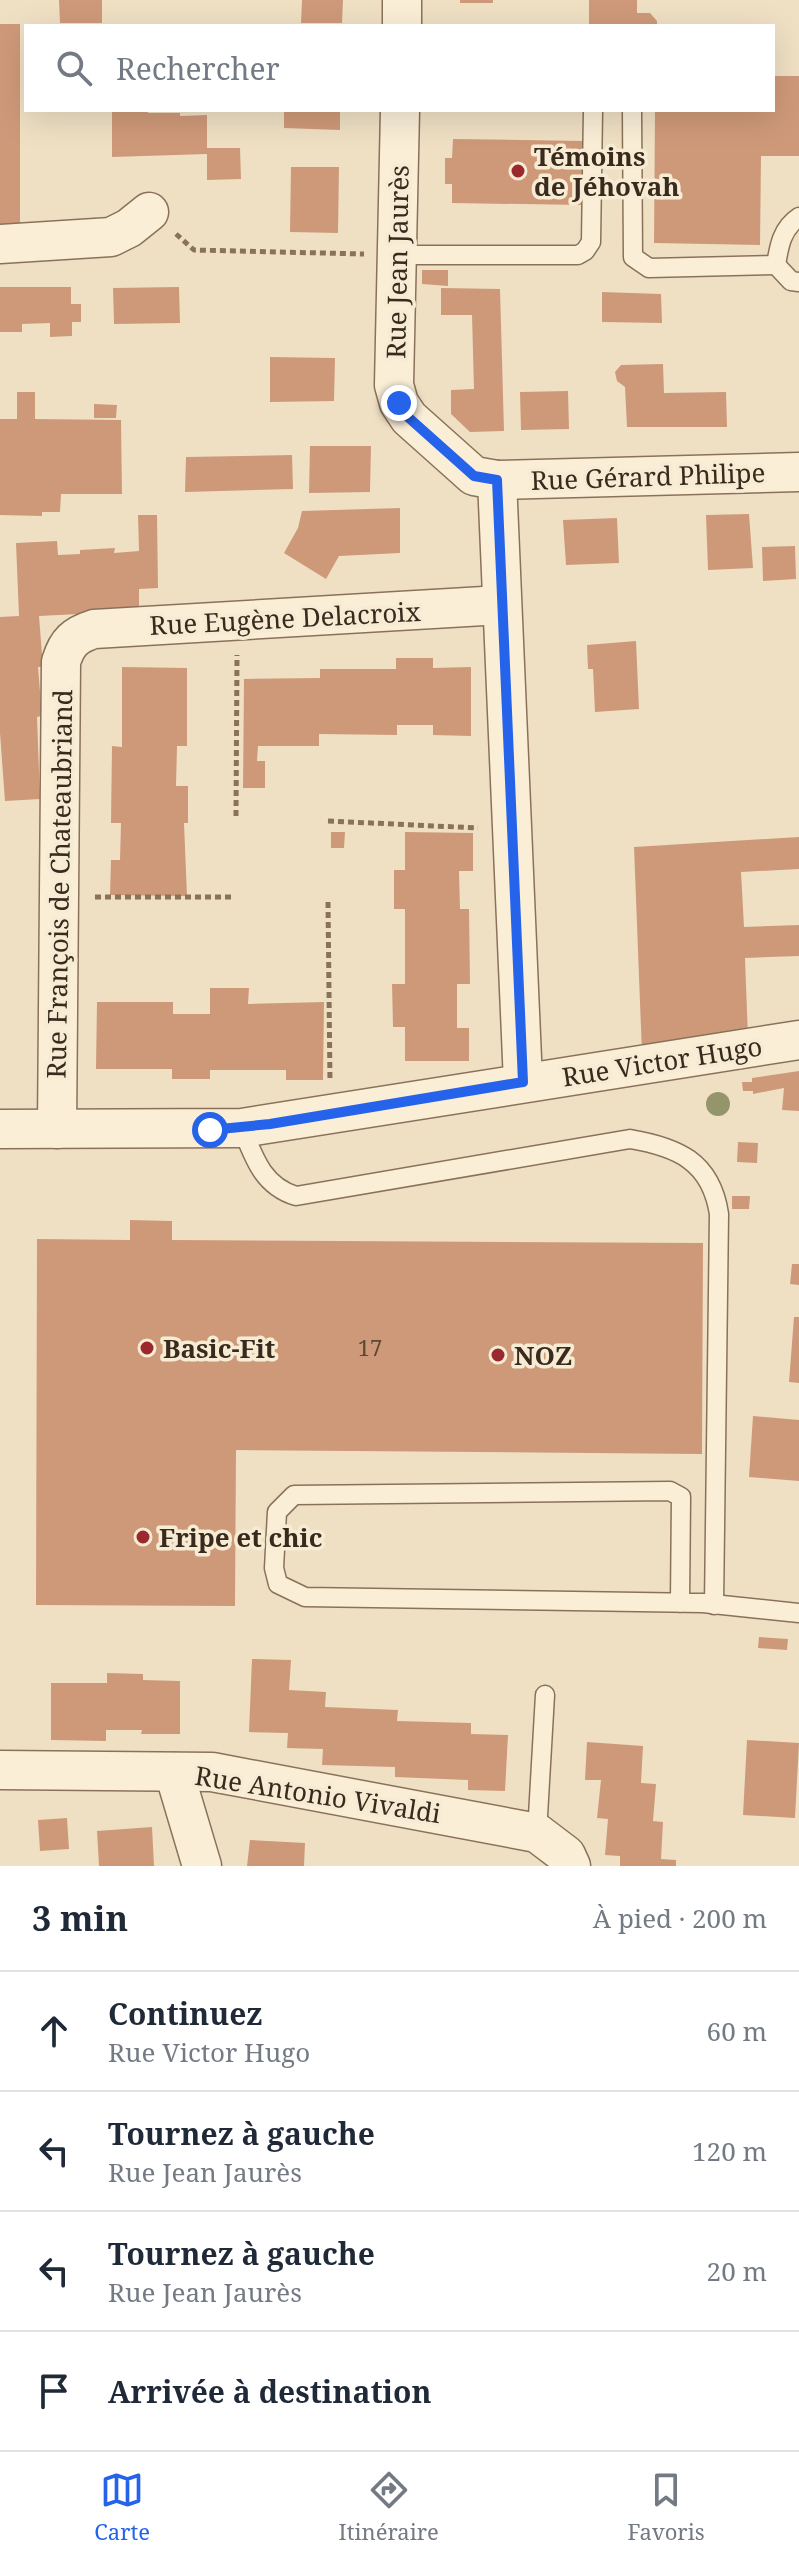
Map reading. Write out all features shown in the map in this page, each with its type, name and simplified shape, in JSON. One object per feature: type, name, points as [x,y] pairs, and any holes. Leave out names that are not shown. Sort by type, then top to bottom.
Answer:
[{"type":"street","points":[[402,0],[402,24]]},
{"type":"street","name":"Rue Jean Jaurès","points":[[400,112],[394,385],[399,403],[409,418],[474,476],[497,480]]},
{"type":"street","points":[[0,244],[111,237],[149,212]]},
{"type":"street","name":"Rue Gérard Philipe","points":[[497,480],[799,472]]},
{"type":"street","points":[[497,480],[523,1082]]},
{"type":"street","name":"Rue Eugène Delacroix","points":[[71,640],[94,629],[501,605]]},
{"type":"street","name":"Rue François de Chateaubriand","points":[[57,1129],[61,662],[71,640]]},
{"type":"street","name":"Rue Victor Hugo","points":[[0,1129],[242,1128],[799,1040]]},
{"type":"street","name":"Rue Antonio Vivaldi","points":[[0,1770],[212,1772],[537,1833],[566,1855],[571,1866]]},
{"type":"street","points":[[174,1772],[202,1866]]},
{"type":"lane","points":[[397,255],[578,255],[585,251],[591,242],[593,112]]},
{"type":"lane","points":[[632,112],[633,257],[649,268],[776,265],[791,281],[799,282]]},
{"type":"lane","points":[[776,265],[780,240],[799,217]]},
{"type":"lane","points":[[242,1128],[261,1174],[282,1192],[296,1196],[630,1139],[665,1145],[693,1162],[707,1177],[717,1197],[719,1214],[714,1605]]},
{"type":"lane","points":[[680,1603],[681,1497],[670,1491],[294,1495],[277,1512],[274,1568],[278,1584],[305,1597],[680,1603],[799,1613]]},
{"type":"lane","points":[[537,1833],[545,1695]]},
{"type":"path","points":[[149,212],[194,250],[397,255]]},
{"type":"path","points":[[236,816],[237,622]]},
{"type":"path","points":[[328,821],[477,828],[511,826]]},
{"type":"path","points":[[57,898],[234,897]]},
{"type":"path","points":[[328,902],[330,1114]]},
{"type":"building","points":[[59,0],[102,0],[102,23],[60,23]]},
{"type":"building","points":[[302,0],[343,0],[342,23],[301,23]]},
{"type":"building","points":[[460,0],[493,0],[493,3],[460,3]]},
{"type":"building","points":[[589,0],[637,0],[637,13],[650,13],[657,21],[657,24],[589,24]]},
{"type":"building","points":[[0,24],[20,24],[20,230],[0,230]]},
{"type":"building","points":[[775,76],[799,76],[799,156],[761,156],[760,245],[654,243],[655,112],[775,112]]},
{"type":"building","points":[[112,112],[207,115],[207,148],[240,148],[241,179],[207,180],[207,154],[112,157]]},
{"type":"building","points":[[284,112],[340,112],[340,130],[284,128]]},
{"type":"building","name":"Témoins de Jéhovah","points":[[453,139],[584,141],[582,205],[452,203],[452,184],[445,184],[445,158],[452,158]]},
{"type":"building","points":[[291,167],[339,167],[338,233],[290,232]]},
{"type":"building","points":[[422,270],[448,270],[448,286],[422,284]]},
{"type":"building","points":[[0,287],[71,287],[71,304],[81,304],[81,322],[72,322],[72,336],[50,337],[50,323],[22,324],[22,332],[0,332]]},
{"type":"building","points":[[179,287],[180,323],[114,324],[113,288]]},
{"type":"building","points":[[441,288],[500,289],[504,431],[470,432],[451,414],[451,390],[474,389],[472,315],[441,315]]},
{"type":"building","points":[[602,292],[661,294],[662,323],[602,322]]},
{"type":"building","points":[[270,357],[335,358],[334,401],[270,402]]},
{"type":"building","points":[[663,364],[664,393],[726,392],[727,427],[627,427],[625,387],[617,381],[615,372],[621,365]]},
{"type":"building","points":[[568,391],[569,429],[521,430],[520,392]]},
{"type":"building","points":[[17,392],[35,392],[35,419],[121,420],[122,494],[61,494],[60,512],[42,512],[42,516],[0,515],[0,419],[17,419]]},
{"type":"building","points":[[94,404],[117,405],[116,418],[94,418]]},
{"type":"building","points":[[310,446],[371,446],[370,492],[309,493]]},
{"type":"building","points":[[292,455],[293,489],[185,492],[186,457]]},
{"type":"building","points":[[400,508],[400,553],[339,556],[326,579],[284,553],[298,528],[302,511]]},
{"type":"building","points":[[749,514],[753,568],[708,570],[706,515]]},
{"type":"building","points":[[138,515],[157,515],[158,588],[139,589],[139,611],[39,616],[43,667],[38,667],[42,716],[37,717],[40,799],[5,801],[0,733],[0,617],[19,616],[16,543],[57,541],[58,555],[115,548],[114,553],[139,551]]},
{"type":"building","points":[[617,518],[619,563],[566,565],[563,520]]},
{"type":"building","points":[[795,546],[796,579],[763,581],[762,547]]},
{"type":"building","points":[[636,641],[639,709],[595,712],[593,669],[588,669],[587,645]]},
{"type":"building","points":[[396,658],[433,658],[433,668],[471,667],[471,736],[433,735],[433,725],[397,725],[397,735],[319,734],[319,746],[258,746],[257,761],[265,761],[265,788],[243,788],[244,679],[320,678],[320,669],[396,669]]},
{"type":"building","points":[[122,667],[187,668],[187,746],[177,746],[176,786],[188,786],[188,823],[184,823],[187,896],[110,895],[111,860],[120,860],[121,823],[111,823],[112,746],[122,747]]},
{"type":"building","points":[[331,832],[345,832],[344,848],[331,848]]},
{"type":"building","points":[[405,832],[473,833],[473,871],[459,871],[460,909],[469,909],[470,984],[457,984],[457,1028],[469,1028],[469,1061],[405,1061],[405,1027],[393,1027],[392,984],[405,984],[405,909],[394,909],[394,870],[405,870]]},
{"type":"building","points":[[799,837],[799,869],[741,872],[744,927],[799,925],[799,956],[745,958],[748,1037],[642,1054],[634,847]]},
{"type":"building","points":[[210,988],[249,988],[248,1004],[324,1002],[323,1080],[286,1080],[286,1070],[210,1070],[210,1079],[172,1079],[172,1069],[96,1069],[97,1002],[173,1002],[173,1014],[210,1014]]},
{"type":"building","points":[[799,1071],[799,1111],[782,1110],[784,1088],[753,1094],[753,1091],[743,1091],[742,1082],[752,1082],[752,1078]]},
{"type":"building","points":[[738,1142],[758,1143],[757,1163],[737,1162]]},
{"type":"building","points":[[732,1196],[750,1196],[749,1209],[732,1209]]},
{"type":"building","points":[[130,1220],[172,1221],[172,1240],[703,1243],[702,1454],[236,1450],[235,1606],[36,1605],[37,1239],[130,1240]]},
{"type":"building","points":[[792,1264],[799,1264],[799,1285],[790,1284]]},
{"type":"building","points":[[794,1317],[799,1317],[799,1383],[789,1382]]},
{"type":"building","points":[[753,1416],[799,1420],[799,1481],[749,1477]]},
{"type":"building","points":[[759,1637],[788,1639],[787,1650],[758,1648]]},
{"type":"building","points":[[252,1659],[291,1660],[289,1690],[326,1692],[325,1707],[398,1710],[397,1721],[471,1723],[471,1734],[508,1735],[505,1791],[468,1790],[468,1780],[395,1777],[395,1767],[322,1765],[323,1749],[287,1748],[288,1733],[249,1732]]},
{"type":"building","points":[[107,1673],[143,1674],[143,1680],[180,1681],[180,1734],[106,1730],[106,1741],[51,1740],[51,1683],[107,1683]]},
{"type":"building","points":[[747,1740],[799,1743],[795,1818],[743,1815]]},
{"type":"building","points":[[587,1742],[643,1746],[641,1783],[656,1784],[653,1821],[663,1822],[661,1859],[676,1860],[676,1866],[620,1866],[620,1856],[605,1855],[608,1819],[597,1818],[601,1780],[585,1780]]},
{"type":"building","points":[[67,1818],[69,1849],[40,1851],[38,1820]]},
{"type":"building","points":[[152,1827],[154,1866],[99,1866],[97,1831]]},
{"type":"building","points":[[250,1840],[305,1843],[304,1866],[247,1866]]},
{"type":"place","name":"Témoins de Jéhovah","points":[[518,171]]},
{"type":"place","name":"Basic-Fit","points":[[147,1348]]},
{"type":"place","name":"NOZ","points":[[498,1355]]},
{"type":"place","name":"Fripe et chic","points":[[143,1537]]},
{"type":"route","points":[[210,1130],[270,1124],[523,1082],[497,480],[474,476],[409,418],[399,403]]}]
